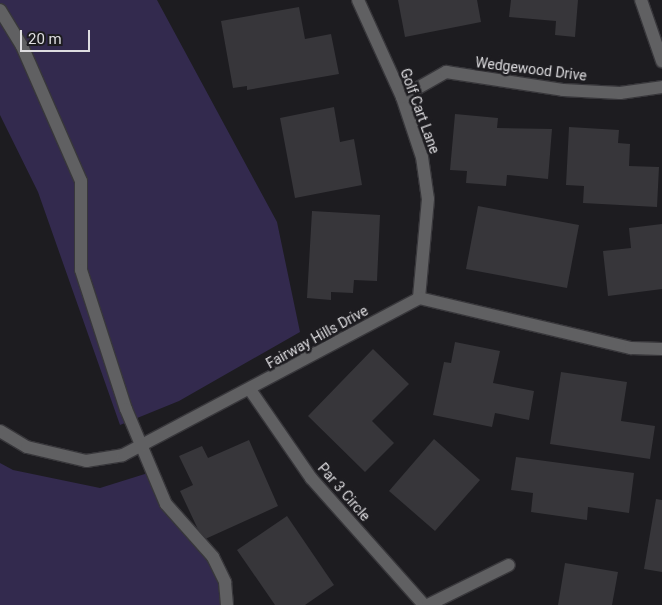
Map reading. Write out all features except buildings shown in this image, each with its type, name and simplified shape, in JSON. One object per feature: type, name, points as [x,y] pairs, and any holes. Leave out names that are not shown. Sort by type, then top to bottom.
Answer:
[{"type":"street","name":"Golf Cart Lane","points":[[358,0],[402,97],[422,156],[428,199],[419,298]]},
{"type":"street","points":[[641,0],[662,61]]},
{"type":"street","points":[[0,10],[22,46],[81,181],[81,270],[140,446],[166,504],[213,558],[225,582],[227,605]]},
{"type":"street","name":"Wedgewood Drive","points":[[402,97],[446,72],[563,90],[620,93],[662,87]]},
{"type":"street","points":[[419,298],[630,348],[662,349]]},
{"type":"street","name":"Fairway Hills Drive","points":[[0,432],[27,448],[86,461],[123,455],[251,391],[419,298]]},
{"type":"street","name":"Par 3 Circle","points":[[251,391],[311,478],[424,605]]},
{"type":"street","points":[[428,605],[508,565]]},
{"type":"shaded area","points":[[0,0],[157,0],[277,222],[300,332],[179,401],[120,425],[38,192],[0,115]]},
{"type":"shaded area","points":[[0,463],[13,470],[100,488],[148,473],[208,558],[232,605],[0,605]]}]
